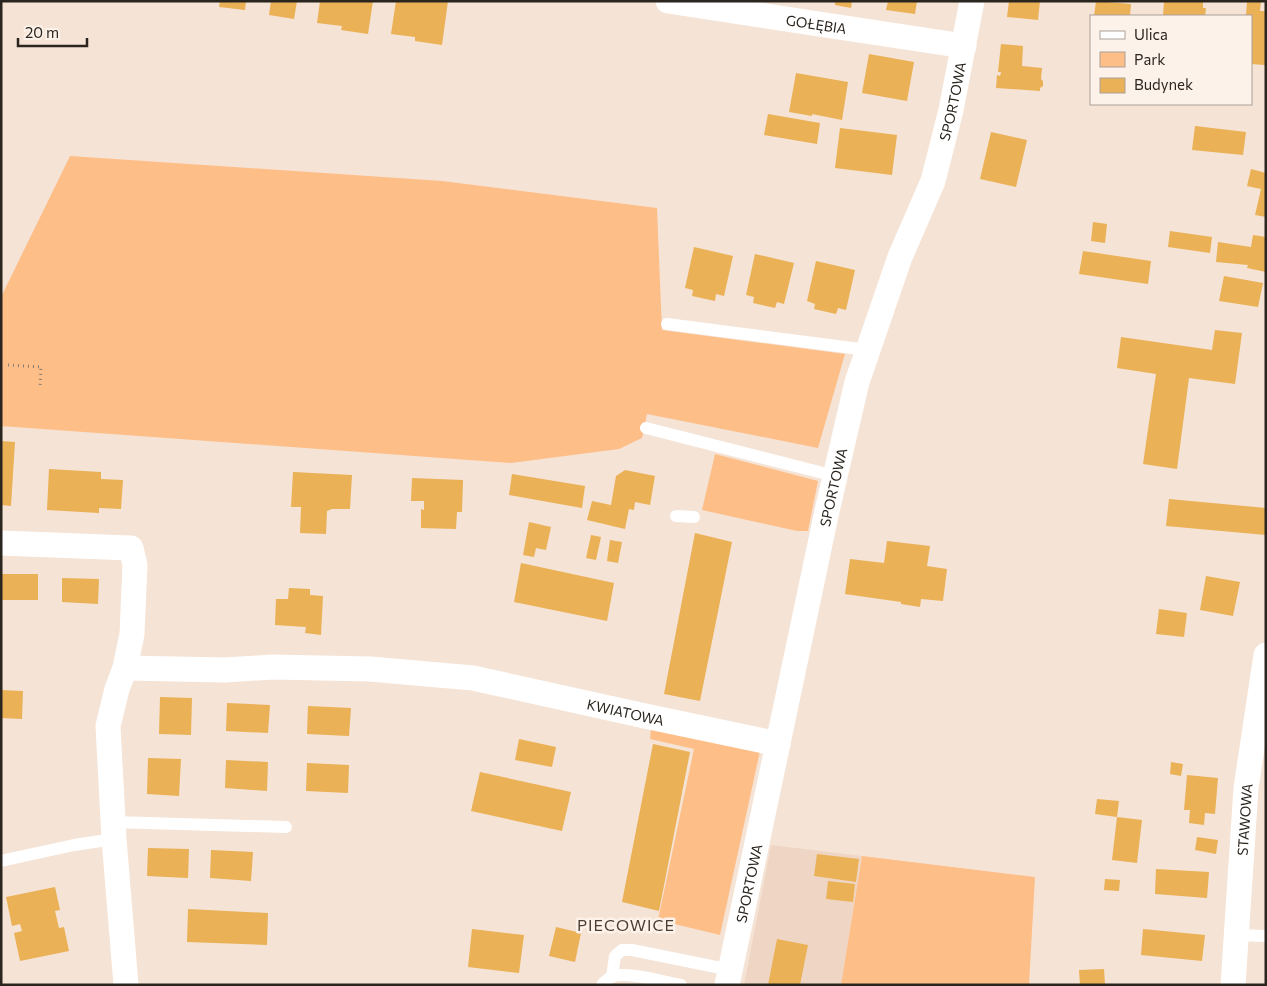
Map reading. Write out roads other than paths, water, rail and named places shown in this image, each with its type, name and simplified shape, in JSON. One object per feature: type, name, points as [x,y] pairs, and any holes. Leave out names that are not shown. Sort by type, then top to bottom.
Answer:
[{"type":"street","name":"GOŁĘBIA","points":[[668,1],[964,46]]},
{"type":"street","name":"SPORTOWA","points":[[729,978],[826,511],[857,382],[900,257],[933,181],[951,110],[972,1]]},
{"type":"street","points":[[1,543],[131,548],[134,565],[132,634],[125,668],[117,689],[108,726],[113,830],[126,985]]},
{"type":"street","name":"STAWOWA","points":[[1233,985],[1246,788],[1266,655]]},
{"type":"street","name":"KWIATOWA","points":[[125,668],[225,670],[273,667],[370,669],[473,678],[778,744]]},
{"type":"lane","points":[[667,324],[868,350]]},
{"type":"lane","points":[[646,428],[835,476]]},
{"type":"lane","points":[[676,516],[694,517]]},
{"type":"lane","points":[[1,861],[74,846],[113,830],[286,827]]},
{"type":"lane","points":[[1236,935],[1266,936]]},
{"type":"lane","points":[[607,981],[615,956],[622,950],[632,950],[729,978]]},
{"type":"lane","points":[[607,981],[620,975],[629,975],[681,985]]},
{"type":"district","name":"PIECOWICE","points":[[626,924]]}]
